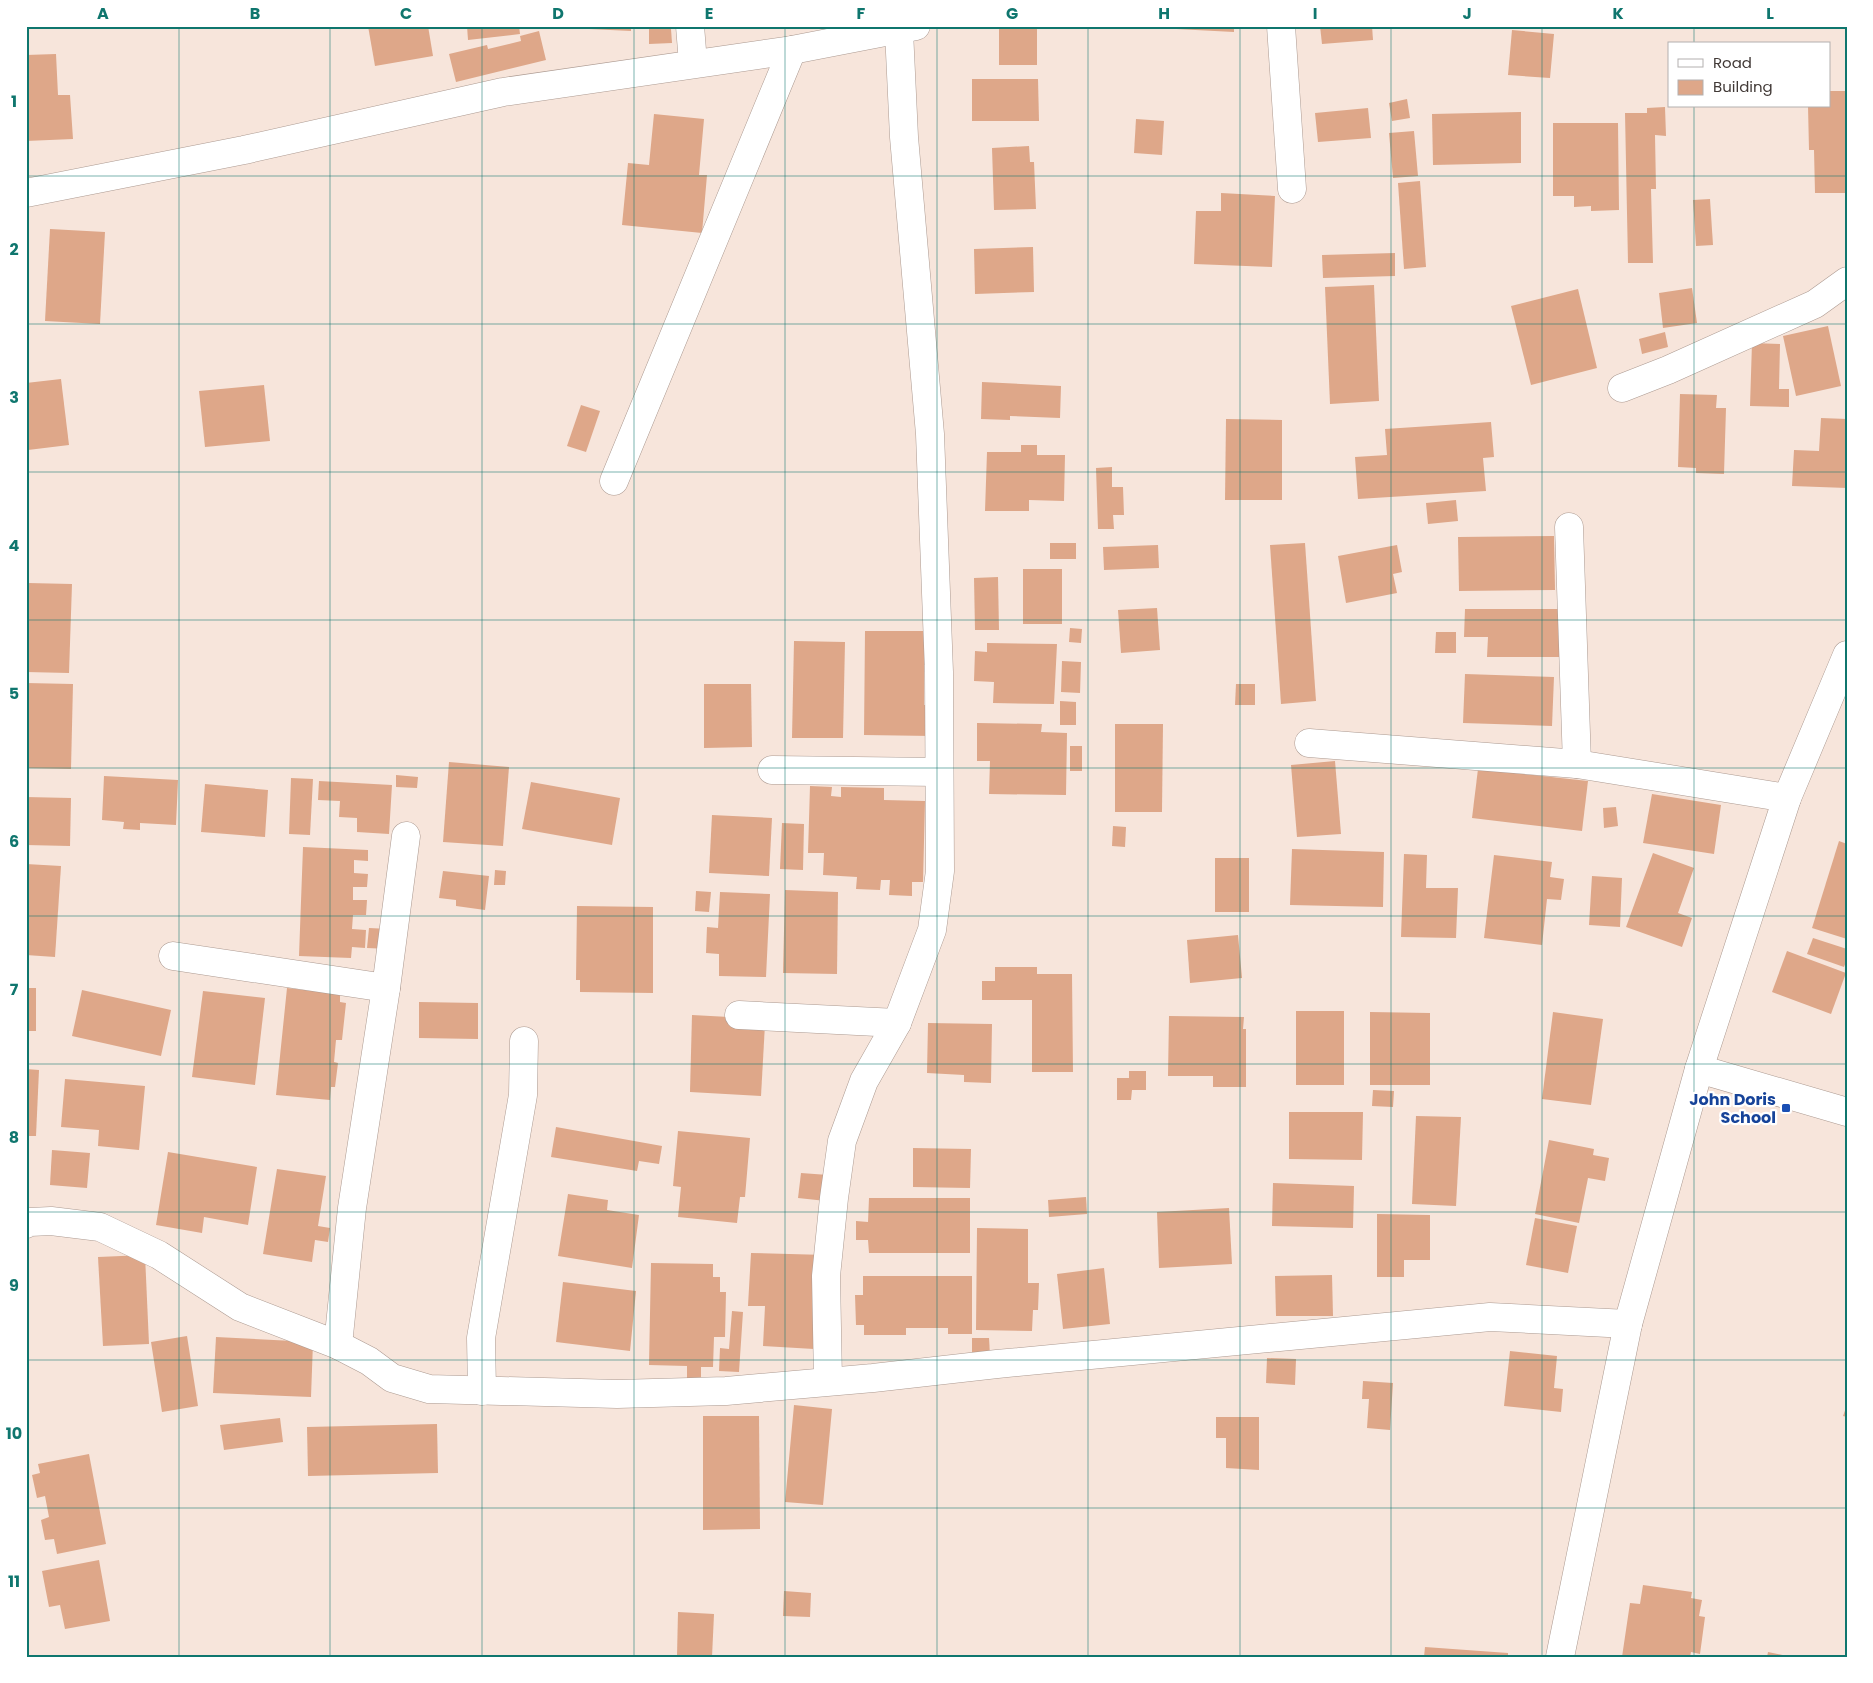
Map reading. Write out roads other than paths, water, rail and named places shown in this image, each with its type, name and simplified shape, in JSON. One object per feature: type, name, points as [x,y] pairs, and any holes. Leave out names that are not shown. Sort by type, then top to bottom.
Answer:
[{"type":"street","points":[[690,26],[693,64]]},
{"type":"street","points":[[1281,26],[1292,188]]},
{"type":"street","points":[[26,193],[244,150],[503,92],[792,50],[908,28],[904,137],[930,434],[939,672],[940,871],[932,930],[897,1023],[864,1081],[842,1141],[826,1276],[828,1381]]},
{"type":"street","points":[[614,481],[792,50]]},
{"type":"street","points":[[1622,388],[1668,370],[1815,304],[1847,281]]},
{"type":"street","points":[[1568,527],[1577,764]]},
{"type":"street","points":[[1560,1657],[1628,1324],[1699,1069],[1787,798],[1847,655]]},
{"type":"street","points":[[1309,743],[1577,764],[1787,798]]},
{"type":"street","points":[[772,770],[939,772]]},
{"type":"street","points":[[338,1345],[352,1208],[386,988],[406,836]]},
{"type":"street","points":[[174,956],[386,988]]},
{"type":"street","points":[[739,1015],[897,1023]]},
{"type":"street","points":[[482,1391],[481,1338],[523,1095],[524,1041]]},
{"type":"street","points":[[1699,1069],[1847,1112]]},
{"type":"street","points":[[26,1224],[30,1222],[51,1221],[100,1228],[159,1255],[240,1307],[338,1345],[369,1360],[392,1378],[429,1389],[627,1394],[726,1391],[1490,1317],[1628,1324]]},
{"type":"place","name":"John Doris School","points":[[1786,1108]]}]
